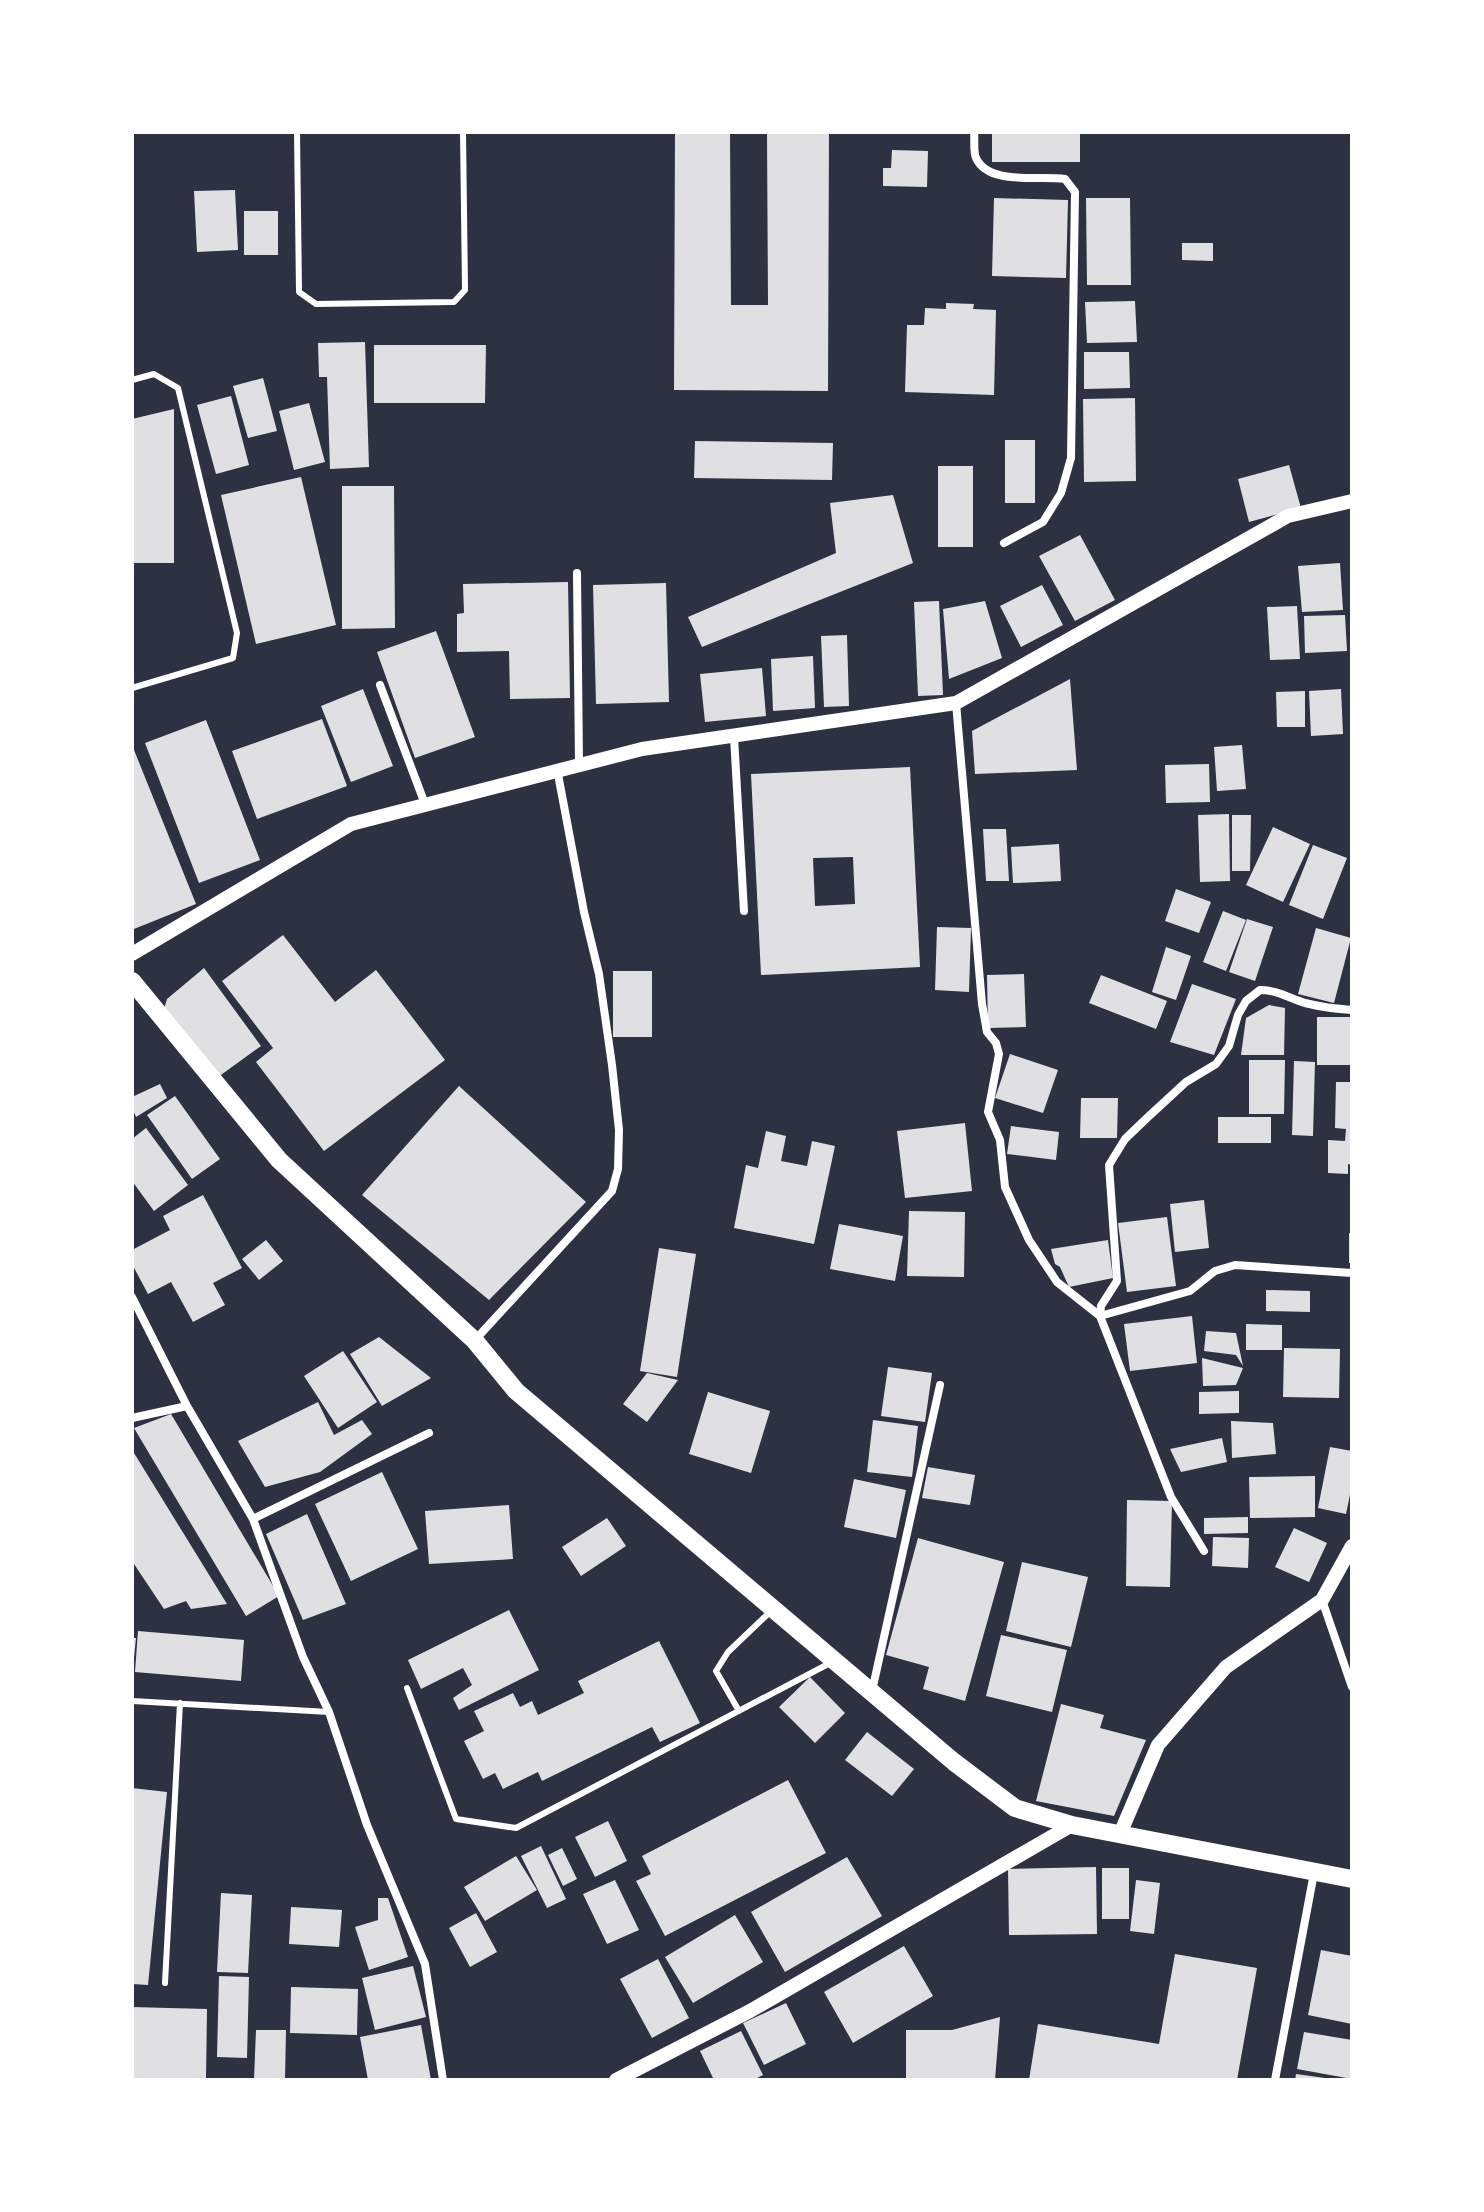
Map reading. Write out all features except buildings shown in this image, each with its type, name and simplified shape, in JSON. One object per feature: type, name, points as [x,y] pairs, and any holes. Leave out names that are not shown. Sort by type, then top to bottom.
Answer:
[{"type":"main road","points":[[132,981],[279,1160],[475,1341],[516,1391],[954,1762],[1015,1808],[1072,1825],[1352,1879]]},
{"type":"street","points":[[974,132],[976,157],[988,172],[1002,177],[1065,179],[1075,192],[1071,458],[1061,493],[1043,522],[1004,543]]},
{"type":"street","points":[[132,954],[351,824],[642,749],[956,703],[1288,516],[1352,501]]},
{"type":"street","points":[[577,573],[579,763]]},
{"type":"street","points":[[380,685],[425,804]]},
{"type":"street","points":[[956,703],[982,1004],[987,1032],[996,1043],[999,1054],[988,1112],[1000,1140],[1005,1187],[1029,1240],[1057,1282],[1100,1316],[1171,1497],[1204,1551]]},
{"type":"street","points":[[734,737],[744,911]]},
{"type":"street","points":[[475,1341],[612,1191],[618,1169],[619,1130],[599,974],[557,769]]},
{"type":"street","points":[[1100,1316],[1105,1298],[1117,1281],[1109,1165],[1125,1139],[1186,1082],[1216,1064],[1229,1046],[1238,1015],[1246,1001],[1260,990],[1272,990],[1327,1008],[1352,1010]]},
{"type":"street","points":[[1100,1316],[1190,1291],[1215,1271],[1235,1265],[1352,1273]]},
{"type":"street","points":[[132,1297],[187,1406],[253,1519],[303,1657],[329,1712],[367,1825],[425,1964],[443,2080]]},
{"type":"street","points":[[872,1692],[940,1385]]},
{"type":"street","points":[[132,1418],[187,1406]]},
{"type":"street","points":[[253,1519],[429,1433]]},
{"type":"street","points":[[1120,1834],[1158,1745],[1226,1667],[1322,1600],[1352,1546]]},
{"type":"street","points":[[1322,1600],[1352,1687]]},
{"type":"street","points":[[616,2080],[644,2073],[1072,1825]]},
{"type":"street","points":[[1275,2080],[1314,1873]]},
{"type":"lane","points":[[297,132],[299,292],[316,304],[454,302],[465,290],[463,132]]},
{"type":"lane","points":[[132,380],[154,374],[178,388],[237,633],[233,658],[132,688]]},
{"type":"lane","points":[[739,1711],[716,1671],[728,1652],[774,1609]]},
{"type":"lane","points":[[407,1688],[456,1819],[516,1828],[836,1661]]},
{"type":"lane","points":[[132,1701],[329,1712]]},
{"type":"lane","points":[[165,1983],[180,1703]]}]
